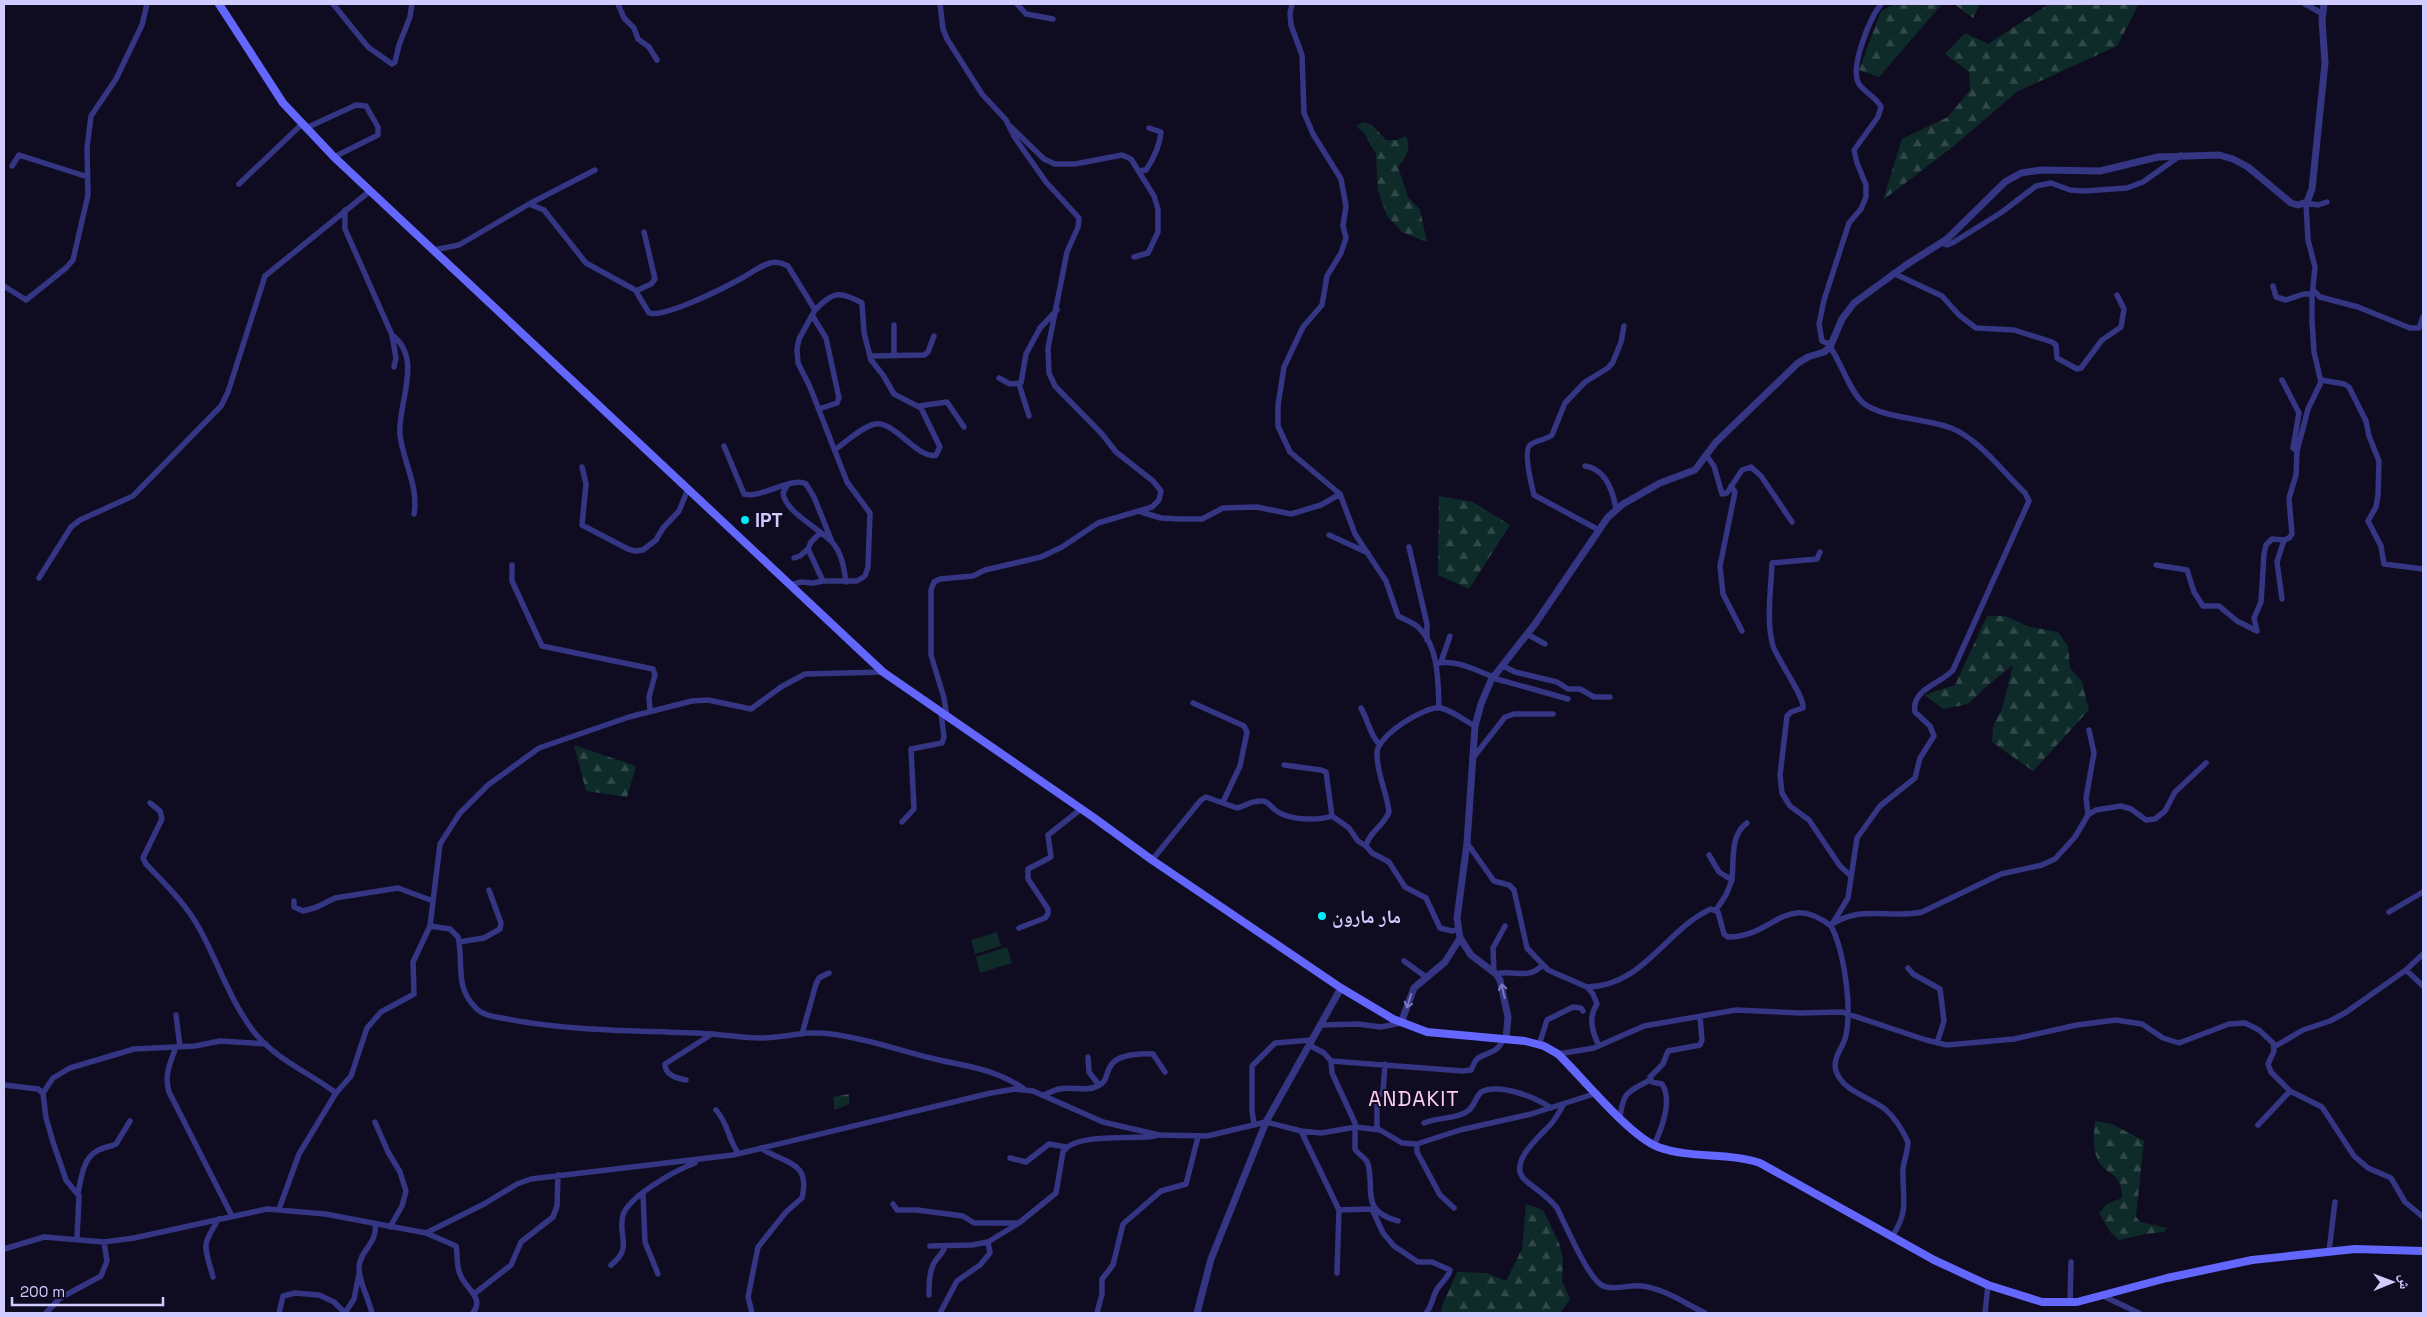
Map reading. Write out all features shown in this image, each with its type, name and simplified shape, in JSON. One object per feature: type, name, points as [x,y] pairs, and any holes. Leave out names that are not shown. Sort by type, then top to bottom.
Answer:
[{"type":"main road","points":[[219,4],[269,83],[304,126],[334,157],[883,672],[1152,860],[1341,988],[1401,1023],[1427,1032],[1504,1039],[1539,1045],[1558,1054],[1620,1118],[1654,1145],[1680,1152],[1733,1156],[1760,1162],[1892,1237],[1988,1285],[2034,1301],[2070,1303],[2237,1263],[2328,1251],[2355,1249],[2423,1251]]},
{"type":"street","points":[[4,286],[26,300],[70,264],[74,255],[88,195],[88,131],[91,116],[116,79],[142,25],[147,4]]},
{"type":"street","points":[[333,4],[368,47],[393,64],[410,17],[412,4]]},
{"type":"street","points":[[618,4],[624,18],[634,28],[638,39],[648,47],[657,60]]},
{"type":"street","points":[[940,4],[942,29],[982,94],[1009,126],[1051,163],[1075,164],[1122,155],[1133,160],[1156,200],[1159,226],[1156,240],[1148,252],[1134,257]]},
{"type":"street","points":[[1017,4],[1026,14],[1053,19]]},
{"type":"street","points":[[1292,4],[1290,13],[1291,25],[1302,54],[1304,113],[1316,138],[1341,179],[1346,206],[1343,226],[1346,238],[1342,253],[1327,276],[1322,306],[1303,327],[1284,367],[1280,382],[1278,420],[1280,432],[1290,452],[1340,494],[1352,526],[1386,582],[1398,616],[1418,626],[1439,663]]},
{"type":"street","points":[[1832,925],[1845,905],[1851,876],[1854,845],[1861,831],[1880,806],[1915,778],[1920,758],[1934,736],[1930,726],[1915,712],[1916,700],[1926,688],[1944,678],[1953,670],[2029,501],[2025,493],[1976,443],[1960,432],[1942,425],[1887,413],[1862,402],[1831,346],[1822,341],[1819,324],[1824,300],[1846,230],[1851,219],[1859,213],[1865,202],[1866,184],[1854,150],[1878,117],[1881,106],[1858,83],[1855,72],[1870,23],[1881,4]]},
{"type":"street","points":[[2306,4],[2322,14]]},
{"type":"street","points":[[2156,565],[2187,570],[2194,592],[2203,606],[2219,606],[2237,621],[2257,631],[2254,618],[2261,602],[2265,549],[2272,539],[2284,540],[2292,534],[2288,498],[2296,475],[2297,451],[2308,409],[2316,395],[2321,380],[2314,352],[2312,292],[2315,267],[2308,240],[2306,203],[2312,189],[2325,73],[2322,14],[2324,4]]},
{"type":"street","points":[[239,184],[304,126],[356,104],[366,106],[378,127],[378,135],[334,157]]},
{"type":"street","points":[[902,822],[914,809],[910,750],[942,742],[944,698],[931,655],[931,590],[934,582],[940,579],[973,576],[985,570],[1040,556],[1062,547],[1098,523],[1152,507],[1159,500],[1161,491],[1159,486],[1116,452],[1102,434],[1052,382],[1048,369],[1048,355],[1067,252],[1078,227],[1079,218],[1046,182],[1015,138],[1009,126]]},
{"type":"street","points":[[1138,171],[1146,170],[1157,152],[1161,132],[1149,128]]},
{"type":"street","points":[[12,166],[19,155],[88,177]]},
{"type":"street","points":[[1941,243],[1947,245],[1954,242],[2002,212],[2041,184],[2051,183],[2067,189],[2084,191],[2127,188],[2143,182],[2153,173],[2181,155]]},
{"type":"street","points":[[1543,965],[1535,972],[1529,974],[1495,973],[1471,955],[1460,938],[1458,929],[1458,900],[1467,843],[1476,726],[1481,704],[1494,677],[1527,634],[1597,529],[1616,509],[1660,483],[1693,472],[1716,442],[1803,360],[1831,346],[1848,310],[1867,292],[1953,235],[2006,182],[2021,172],[2041,170],[2100,171],[2158,157],[2219,155],[2233,158],[2248,167],[2291,203],[2318,205],[2327,202]]},
{"type":"street","points":[[434,250],[459,245],[529,204],[595,170]]},
{"type":"street","points":[[39,578],[73,525],[84,517],[133,496],[221,406],[228,392],[265,276],[370,191]]},
{"type":"street","points":[[529,204],[544,210],[586,263],[637,292],[647,310],[656,314],[709,295],[763,266],[779,262],[791,270],[826,338],[839,398],[837,403],[819,409]]},
{"type":"street","points":[[345,210],[345,229],[392,335],[396,358],[394,367]]},
{"type":"street","points":[[637,292],[651,284],[655,279],[644,232]]},
{"type":"street","points":[[1893,273],[1942,296],[1958,315],[1976,328],[1985,330],[2014,330],[2052,342],[2056,345],[2057,358],[2078,370],[2102,340],[2118,330],[2122,325],[2124,309],[2117,295]]},
{"type":"street","points":[[2273,286],[2276,297],[2284,300],[2312,292],[2318,296],[2358,307],[2410,328],[2419,328],[2423,317]]},
{"type":"street","points":[[790,585],[801,582],[846,582],[860,580],[866,573],[869,512],[850,487],[797,358],[799,339],[814,313],[826,299],[838,294],[848,296],[862,303],[864,333],[870,356],[884,375],[892,392],[902,399],[919,406],[947,402],[964,427]]},
{"type":"street","points":[[1019,384],[1022,381],[1027,351],[1040,328],[1057,310]]},
{"type":"street","points":[[894,326],[894,356]]},
{"type":"street","points":[[1597,529],[1534,495],[1527,462],[1528,450],[1532,444],[1552,435],[1564,405],[1580,386],[1612,365],[1621,342],[1624,326]]},
{"type":"street","points":[[392,335],[400,343],[406,357],[407,388],[400,428],[415,500],[414,514]]},
{"type":"street","points":[[870,356],[925,355],[934,336]]},
{"type":"street","points":[[998,378],[1010,384],[1019,384]]},
{"type":"street","points":[[2282,380],[2299,413],[2293,448],[2297,451]]},
{"type":"street","points":[[2321,380],[2344,384],[2349,387],[2366,420],[2369,436],[2377,452],[2378,495],[2376,507],[2368,521],[2381,546],[2384,564],[2423,569]]},
{"type":"street","points":[[1019,384],[1029,416]]},
{"type":"street","points":[[836,450],[868,427],[880,424],[928,455],[936,455],[940,452],[939,442],[919,406]]},
{"type":"street","points":[[724,446],[744,494],[754,494],[800,482],[806,484],[817,504],[832,542],[841,556],[846,582]]},
{"type":"street","points":[[1706,455],[1714,466],[1721,493],[1726,494],[1742,470],[1746,467],[1753,468],[1774,494],[1792,522]]},
{"type":"street","points":[[1585,466],[1600,471],[1611,486],[1616,509]]},
{"type":"street","points":[[582,467],[586,484],[582,525],[633,551],[643,550],[656,540],[681,509],[688,489]]},
{"type":"street","points":[[786,486],[783,495],[786,503],[832,542]]},
{"type":"street","points":[[1731,486],[1735,493],[1720,566],[1724,594],[1742,631]]},
{"type":"street","points":[[1140,512],[1165,518],[1192,519],[1205,518],[1213,511],[1223,508],[1257,507],[1278,513],[1291,514],[1321,505],[1340,494]]},
{"type":"street","points":[[794,558],[800,556],[808,549],[811,542],[820,533]]},
{"type":"street","points":[[1329,535],[1370,554]]},
{"type":"street","points":[[2282,599],[2277,562],[2284,540]]},
{"type":"street","points":[[1409,547],[1427,624],[1427,640]]},
{"type":"street","points":[[808,549],[823,581]]},
{"type":"street","points":[[1820,552],[1817,559],[1772,563],[1770,631],[1773,646],[1803,704],[1803,708],[1791,712],[1788,716],[1780,783],[1786,800],[1807,818],[1837,862],[1851,876]]},
{"type":"street","points":[[512,565],[512,581],[542,646],[653,669],[655,675],[649,697],[650,711]]},
{"type":"street","points":[[1527,634],[1545,644]]},
{"type":"street","points":[[1439,708],[1439,663],[1450,636]]},
{"type":"street","points":[[1439,663],[1455,663],[1494,677],[1568,699]]},
{"type":"street","points":[[1503,666],[1515,672],[1557,682],[1568,689],[1580,690],[1594,697],[1610,697]]},
{"type":"street","points":[[279,1209],[299,1154],[336,1093],[351,1076],[367,1028],[373,1019],[414,994],[413,962],[430,926],[440,844],[460,813],[488,785],[539,748],[650,711],[708,700],[750,709],[781,687],[805,674],[883,672]]},
{"type":"street","points":[[1192,703],[1244,726],[1247,732],[1240,766],[1223,802]]},
{"type":"street","points":[[1361,708],[1371,727],[1372,735],[1379,744],[1378,764],[1389,812],[1370,837],[1366,846]]},
{"type":"street","points":[[1379,744],[1402,724],[1427,710],[1439,708],[1476,726]]},
{"type":"street","points":[[1472,760],[1505,716],[1514,714],[1552,714]]},
{"type":"street","points":[[2088,730],[2094,753],[2086,798],[2088,815]]},
{"type":"street","points":[[1832,925],[1855,913],[1911,914],[1922,912],[2002,874],[2050,862],[2063,852],[2088,815],[2101,808],[2120,806],[2131,809],[2146,820],[2155,819],[2165,812],[2175,792],[2206,763]]},
{"type":"street","points":[[1284,765],[1326,772],[1332,816],[1348,828],[1358,841],[1389,862],[1405,887],[1426,898],[1436,923],[1440,928],[1452,931],[1458,929]]},
{"type":"street","points":[[1152,860],[1201,800],[1210,797],[1237,808],[1247,802],[1263,801],[1269,803],[1277,812],[1289,816],[1320,819],[1332,816]]},
{"type":"street","points":[[150,803],[160,811],[162,818],[144,854],[146,864],[174,894],[198,926],[240,1013],[255,1034],[266,1044],[336,1093]]},
{"type":"street","points":[[1019,928],[1045,918],[1048,914],[1048,909],[1028,879],[1028,869],[1051,857],[1048,835],[1081,809]]},
{"type":"street","points":[[1716,910],[1730,889],[1735,837],[1739,829],[1747,822]]},
{"type":"street","points":[[1467,843],[1494,881],[1509,885],[1514,890],[1527,948],[1534,953],[1548,970],[1587,987],[1608,985],[1650,961],[1684,926],[1709,910],[1716,910]]},
{"type":"street","points":[[1709,855],[1719,872],[1732,879]]},
{"type":"street","points":[[294,901],[294,907],[303,911],[317,907],[335,898],[398,888],[433,901]]},
{"type":"street","points":[[459,942],[484,938],[500,929],[501,923],[489,890]]},
{"type":"street","points":[[2389,912],[2423,892]]},
{"type":"street","points":[[1716,910],[1724,934],[1728,937],[1761,929],[1792,912],[1813,914],[1832,925],[1843,966],[1846,1013],[1846,1037],[1836,1060],[1838,1074],[1847,1086],[1888,1111],[1908,1142],[1904,1168],[1904,1216],[1892,1237]]},
{"type":"street","points":[[430,926],[454,932],[459,942],[460,984],[472,1004],[483,1013],[566,1028],[712,1034],[758,1038],[802,1034],[831,1034],[932,1058],[974,1065],[1006,1078],[1024,1089],[1044,1095],[1103,1122],[1159,1135],[1198,1137],[1266,1122],[1301,1131],[1321,1133],[1356,1127],[1377,1129],[1386,1132],[1402,1143],[1416,1144],[1460,1130],[1552,1108],[1597,1093]]},
{"type":"street","points":[[1331,1061],[1463,1071],[1470,1070],[1476,1060],[1497,1050],[1504,1039],[1508,1017],[1502,986],[1495,973],[1493,948],[1505,926]]},
{"type":"street","points":[[1322,1025],[1358,1024],[1381,1027],[1401,1023],[1412,991],[1449,958],[1460,938]]},
{"type":"street","points":[[2274,1047],[2303,1030],[2341,1015],[2406,970],[2423,954]]},
{"type":"street","points":[[1404,961],[1426,977]]},
{"type":"street","points":[[1908,968],[1913,974],[1940,989],[1944,1021],[1936,1043]]},
{"type":"street","points":[[2406,970],[2423,986]]},
{"type":"street","points":[[802,1034],[816,984],[819,978],[828,973]]},
{"type":"street","points":[[1587,987],[1597,1001],[1591,1015],[1591,1023],[1599,1046]]},
{"type":"street","points":[[1197,1313],[1211,1259],[1266,1122],[1341,988]]},
{"type":"street","points":[[1539,1045],[1547,1020],[1573,1007],[1581,1008],[1583,1011]]},
{"type":"street","points":[[1558,1054],[1588,1050],[1644,1026],[1736,1010],[1846,1013],[1936,1043],[1962,1045],[2002,1041],[2077,1025],[2116,1020],[2142,1024],[2163,1038],[2178,1043],[2229,1024],[2245,1023],[2259,1030],[2271,1040],[2274,1047],[2269,1068],[2290,1090],[2322,1107],[2354,1156],[2368,1168],[2391,1178],[2405,1202],[2423,1217]]},
{"type":"street","points":[[176,1015],[178,1047],[166,1073],[169,1092],[232,1216]]},
{"type":"street","points":[[1620,1118],[1623,1100],[1627,1092],[1650,1080],[1653,1072],[1664,1063],[1668,1051],[1700,1045],[1702,1040],[1700,1017]]},
{"type":"street","points":[[686,1080],[671,1076],[666,1070],[665,1064],[712,1034]]},
{"type":"street","points":[[78,1193],[66,1180],[46,1118],[43,1093],[53,1078],[84,1062],[107,1058],[134,1049],[178,1047],[220,1041],[266,1044]]},
{"type":"street","points":[[1254,1125],[1252,1066],[1276,1043],[1310,1043],[1324,1053],[1331,1061],[1332,1073],[1356,1127],[1355,1149],[1368,1164],[1370,1198],[1379,1213],[1398,1221]]},
{"type":"street","points":[[1044,1095],[1058,1089],[1088,1089],[1099,1085],[1105,1081],[1111,1064],[1116,1060],[1133,1055],[1153,1054],[1165,1072]]},
{"type":"street","points":[[1088,1057],[1089,1072],[1099,1085]]},
{"type":"street","points":[[1377,1129],[1377,1096],[1383,1093],[1385,1064]]},
{"type":"street","points":[[1650,1080],[1662,1084],[1665,1096],[1664,1122],[1654,1145]]},
{"type":"street","points":[[4,1086],[38,1090],[43,1093]]},
{"type":"street","points":[[1424,1123],[1436,1118],[1461,1115],[1470,1109],[1481,1092],[1494,1088],[1535,1098],[1552,1108]]},
{"type":"street","points":[[426,1233],[484,1204],[524,1181],[738,1154],[991,1093],[1024,1089]]},
{"type":"street","points":[[2258,1124],[2290,1090]]},
{"type":"street","points":[[1564,1104],[1558,1114],[1538,1135],[1523,1155],[1520,1171],[1523,1178],[1556,1208],[1592,1275],[1601,1285],[1609,1288],[1643,1286],[1665,1292],[1705,1313]]},
{"type":"street","points":[[716,1110],[725,1121],[731,1142],[738,1154]]},
{"type":"street","points":[[77,1238],[78,1193],[81,1176],[89,1156],[104,1147],[116,1144],[130,1120]]},
{"type":"street","points":[[375,1122],[384,1144],[400,1172],[406,1191],[402,1206],[390,1227]]},
{"type":"street","points":[[1301,1131],[1339,1210],[1337,1274]]},
{"type":"street","points":[[1010,1158],[1026,1162],[1049,1144],[1066,1147],[1088,1140],[1143,1138],[1159,1135]]},
{"type":"street","points":[[1097,1313],[1102,1294],[1102,1279],[1112,1265],[1123,1224],[1161,1191],[1186,1184],[1198,1137]]},
{"type":"street","points":[[1416,1144],[1417,1152],[1440,1195],[1454,1208]]},
{"type":"street","points":[[930,1246],[988,1242],[1020,1223],[1056,1193],[1063,1152],[1066,1147]]},
{"type":"street","points":[[752,1313],[748,1296],[758,1247],[782,1218],[802,1198],[804,1183],[803,1174],[798,1167],[761,1148]]},
{"type":"street","points":[[612,1265],[620,1258],[624,1245],[622,1224],[625,1210],[643,1194],[680,1170],[701,1160]]},
{"type":"street","points":[[474,1294],[511,1265],[520,1242],[553,1217],[557,1206],[558,1176]]},
{"type":"street","points":[[643,1194],[645,1242],[658,1274]]},
{"type":"street","points":[[2328,1251],[2335,1202]]},
{"type":"street","points":[[893,1204],[897,1210],[924,1210],[963,1216],[974,1223],[1020,1223]]},
{"type":"street","points":[[4,1249],[44,1237],[77,1238],[104,1242],[146,1236],[232,1216],[279,1209],[325,1214],[426,1233],[456,1246],[459,1273],[474,1294],[478,1306],[473,1313]]},
{"type":"street","points":[[1339,1210],[1372,1210],[1383,1233],[1394,1246],[1418,1262],[1432,1262],[1450,1270],[1449,1275],[1436,1290],[1432,1307],[1426,1313]]},
{"type":"street","points":[[213,1277],[204,1244],[208,1233],[219,1219]]},
{"type":"street","points":[[279,1313],[283,1296],[308,1293],[326,1298],[345,1313],[354,1299],[360,1260],[375,1238],[375,1224]]},
{"type":"street","points":[[46,1313],[60,1298],[101,1276],[107,1261],[104,1242]]},
{"type":"street","points":[[940,1313],[957,1282],[986,1259],[990,1253],[988,1242]]},
{"type":"street","points":[[929,1296],[929,1277],[935,1262],[942,1255],[945,1246]]},
{"type":"street","points":[[2070,1303],[2071,1262]]},
{"type":"street","points":[[359,1274],[372,1313]]},
{"type":"street","points":[[1985,1313],[1988,1285]]},
{"type":"street","points":[[2101,1295],[2139,1313]]},
{"type":"green space","points":[[1895,4],[1942,4],[1879,77],[1859,70],[1881,11]]},
{"type":"green space","points":[[1954,4],[1980,4],[1973,18]]},
{"type":"green space","points":[[2049,4],[2139,4],[2117,46],[2018,91],[1950,149],[1883,200],[1902,139],[1948,117],[1970,90],[1969,72],[1945,54],[1965,33],[1988,44]]},
{"type":"green space","points":[[1363,122],[1372,125],[1386,140],[1396,140],[1406,136],[1408,140],[1407,152],[1398,167],[1408,197],[1420,210],[1427,242],[1402,232],[1387,216],[1378,191],[1376,154],[1364,133],[1356,126]]},
{"type":"green space","points":[[1439,496],[1473,502],[1510,525],[1469,589],[1438,575]]},
{"type":"green space","points":[[1987,616],[2005,616],[2030,627],[2058,632],[2068,646],[2070,668],[2082,682],[2089,710],[2033,771],[1992,742],[1993,726],[2002,709],[2013,665],[1968,704],[1944,709],[1924,695],[1955,685]]},
{"type":"green space","points":[[574,745],[636,766],[627,797],[586,791]]},
{"type":"green space","points":[[997,932],[1001,946],[975,954],[971,940]]},
{"type":"green space","points":[[1007,947],[1012,963],[980,973],[976,957]]},
{"type":"green space","points":[[849,1094],[849,1104],[835,1110],[833,1097]]},
{"type":"green space","points":[[2095,1121],[2112,1124],[2144,1141],[2136,1217],[2140,1222],[2167,1228],[2164,1232],[2119,1240],[2111,1233],[2099,1213],[2107,1204],[2122,1198],[2121,1189],[2117,1178],[2102,1166],[2096,1155],[2094,1141]]},
{"type":"green space","points":[[1526,1204],[1543,1210],[1559,1243],[1563,1258],[1562,1281],[1570,1299],[1560,1313],[1441,1313],[1442,1306],[1457,1272],[1486,1273],[1506,1281],[1522,1249]]},
{"type":"place","name":"IPT","points":[[745,520]]},
{"type":"place","name":"مار مارون","points":[[1322,916]]},
{"type":"district","name":"ANDAKIT","points":[[1414,1099]]}]
